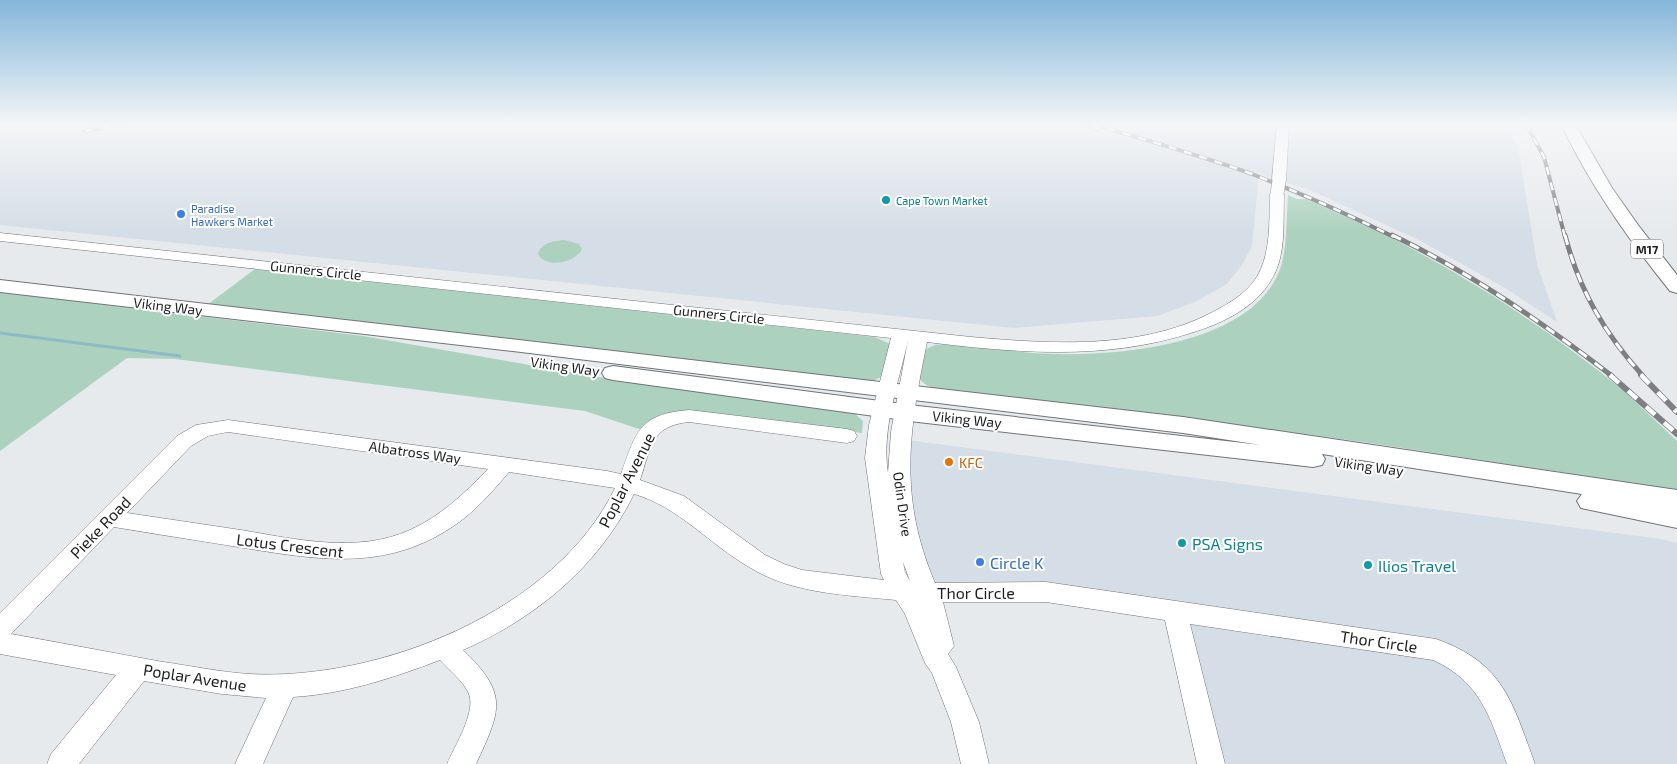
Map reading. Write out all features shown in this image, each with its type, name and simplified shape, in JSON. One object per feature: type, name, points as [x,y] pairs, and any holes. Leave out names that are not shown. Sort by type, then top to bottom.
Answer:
[{"type":"main road","name":"M17","points":[[1585,160],[1618,211],[1677,286]]},
{"type":"main road","name":"M17","points":[[1594,160],[1651,236],[1677,266]]},
{"type":"main road","points":[[1637,236],[1656,273],[1677,304]]},
{"type":"main road","name":"Viking Way","points":[[0,286],[336,326],[496,356],[691,384],[895,401],[1591,495]]},
{"type":"main road","points":[[1591,495],[1677,499]]},
{"type":"main road","points":[[1591,495],[1677,504]]},
{"type":"main road","points":[[1591,495],[1677,517]]},
{"type":"street","name":"Gunners Circle","points":[[0,237],[508,290],[910,335],[1036,347],[1091,347],[1144,341],[1182,331],[1218,317],[1246,299],[1264,279],[1273,255],[1280,160]]},
{"type":"street","name":"Odin Drive","points":[[910,335],[895,401],[899,485],[909,546],[915,568],[914,591],[932,606],[943,667],[965,722],[975,764]]},
{"type":"street","name":"Poplar Avenue","points":[[0,643],[224,684],[285,686],[324,682],[365,674],[405,662],[444,647],[480,630],[521,606],[562,573],[589,545],[606,523],[628,483],[647,432],[660,422],[674,417],[696,417],[847,436]]},
{"type":"street","name":"Albatross Way","points":[[203,430],[228,426],[607,478],[628,483]]},
{"type":"street","name":"Pieke Road","points":[[0,629],[184,441],[203,430]]},
{"type":"street","name":"Lotus Crescent","points":[[109,518],[323,552],[368,550],[400,542],[442,523],[464,506],[504,464]]},
{"type":"street","points":[[628,483],[676,502],[740,550],[776,570],[801,579],[822,583],[914,591]]},
{"type":"street","name":"Thor Circle","points":[[914,591],[1046,592],[1425,648],[1447,654],[1472,670],[1491,689],[1521,764]]},
{"type":"street","points":[[1175,611],[1211,764]]},
{"type":"street","points":[[444,647],[480,687],[484,698],[481,719],[461,764]]},
{"type":"street","points":[[61,764],[138,668]]},
{"type":"street","points":[[249,764],[285,686]]},
{"type":"shaded area","points":[[0,160],[1520,160],[1537,264],[1557,322],[1505,288],[1419,240],[1310,190],[1259,174],[1252,246],[1242,265],[1227,284],[1195,302],[1157,316],[1014,328],[0,225]]},
{"type":"shaded area","points":[[899,439],[1661,539],[1677,543],[1677,764],[1211,764],[1175,611],[925,591]]},
{"type":"green space","points":[[1288,195],[1297,199],[1306,199],[1389,236],[1445,267],[1498,299],[1599,371],[1625,392],[1677,441],[1677,490],[1370,443],[1181,417],[936,389],[926,385],[919,379],[924,350],[935,345],[958,344],[1033,353],[1062,354],[1133,350],[1169,343],[1204,333],[1236,319],[1261,299],[1278,274],[1284,256]]},
{"type":"green space","points":[[564,240],[579,244],[582,249],[567,261],[554,263],[547,262],[538,254],[545,245]]},
{"type":"green space","points":[[255,269],[875,337],[890,344],[883,378],[881,377],[871,382],[207,305]]},
{"type":"green space","points":[[0,292],[363,336],[628,382],[859,412],[856,415],[863,421],[862,433],[691,411],[642,430],[585,411],[175,359],[127,358],[0,451]]},
{"type":"waterway","points":[[0,333],[180,356]]},
{"type":"railway","points":[[1209,160],[1252,174],[1288,189],[1394,237]]},
{"type":"railway","points":[[1545,160],[1565,237]]},
{"type":"railway","points":[[1392,235],[1478,282],[1560,337],[1612,376]]},
{"type":"railway","points":[[1565,235],[1578,274],[1595,310],[1617,344],[1643,376]]},
{"type":"railway","points":[[1610,375],[1677,434]]},
{"type":"railway","points":[[1641,375],[1677,412]]},
{"type":"place","name":"Cape Town Market","points":[[886,200]]},
{"type":"place","name":"Paradise Hawkers Market","points":[[181,214]]},
{"type":"place","name":"KFC","points":[[949,462]]},
{"type":"place","name":"PSA Signs","points":[[1182,543]]},
{"type":"place","name":"Circle K","points":[[980,562]]},
{"type":"place","name":"Ilios Travel","points":[[1368,565]]}]
